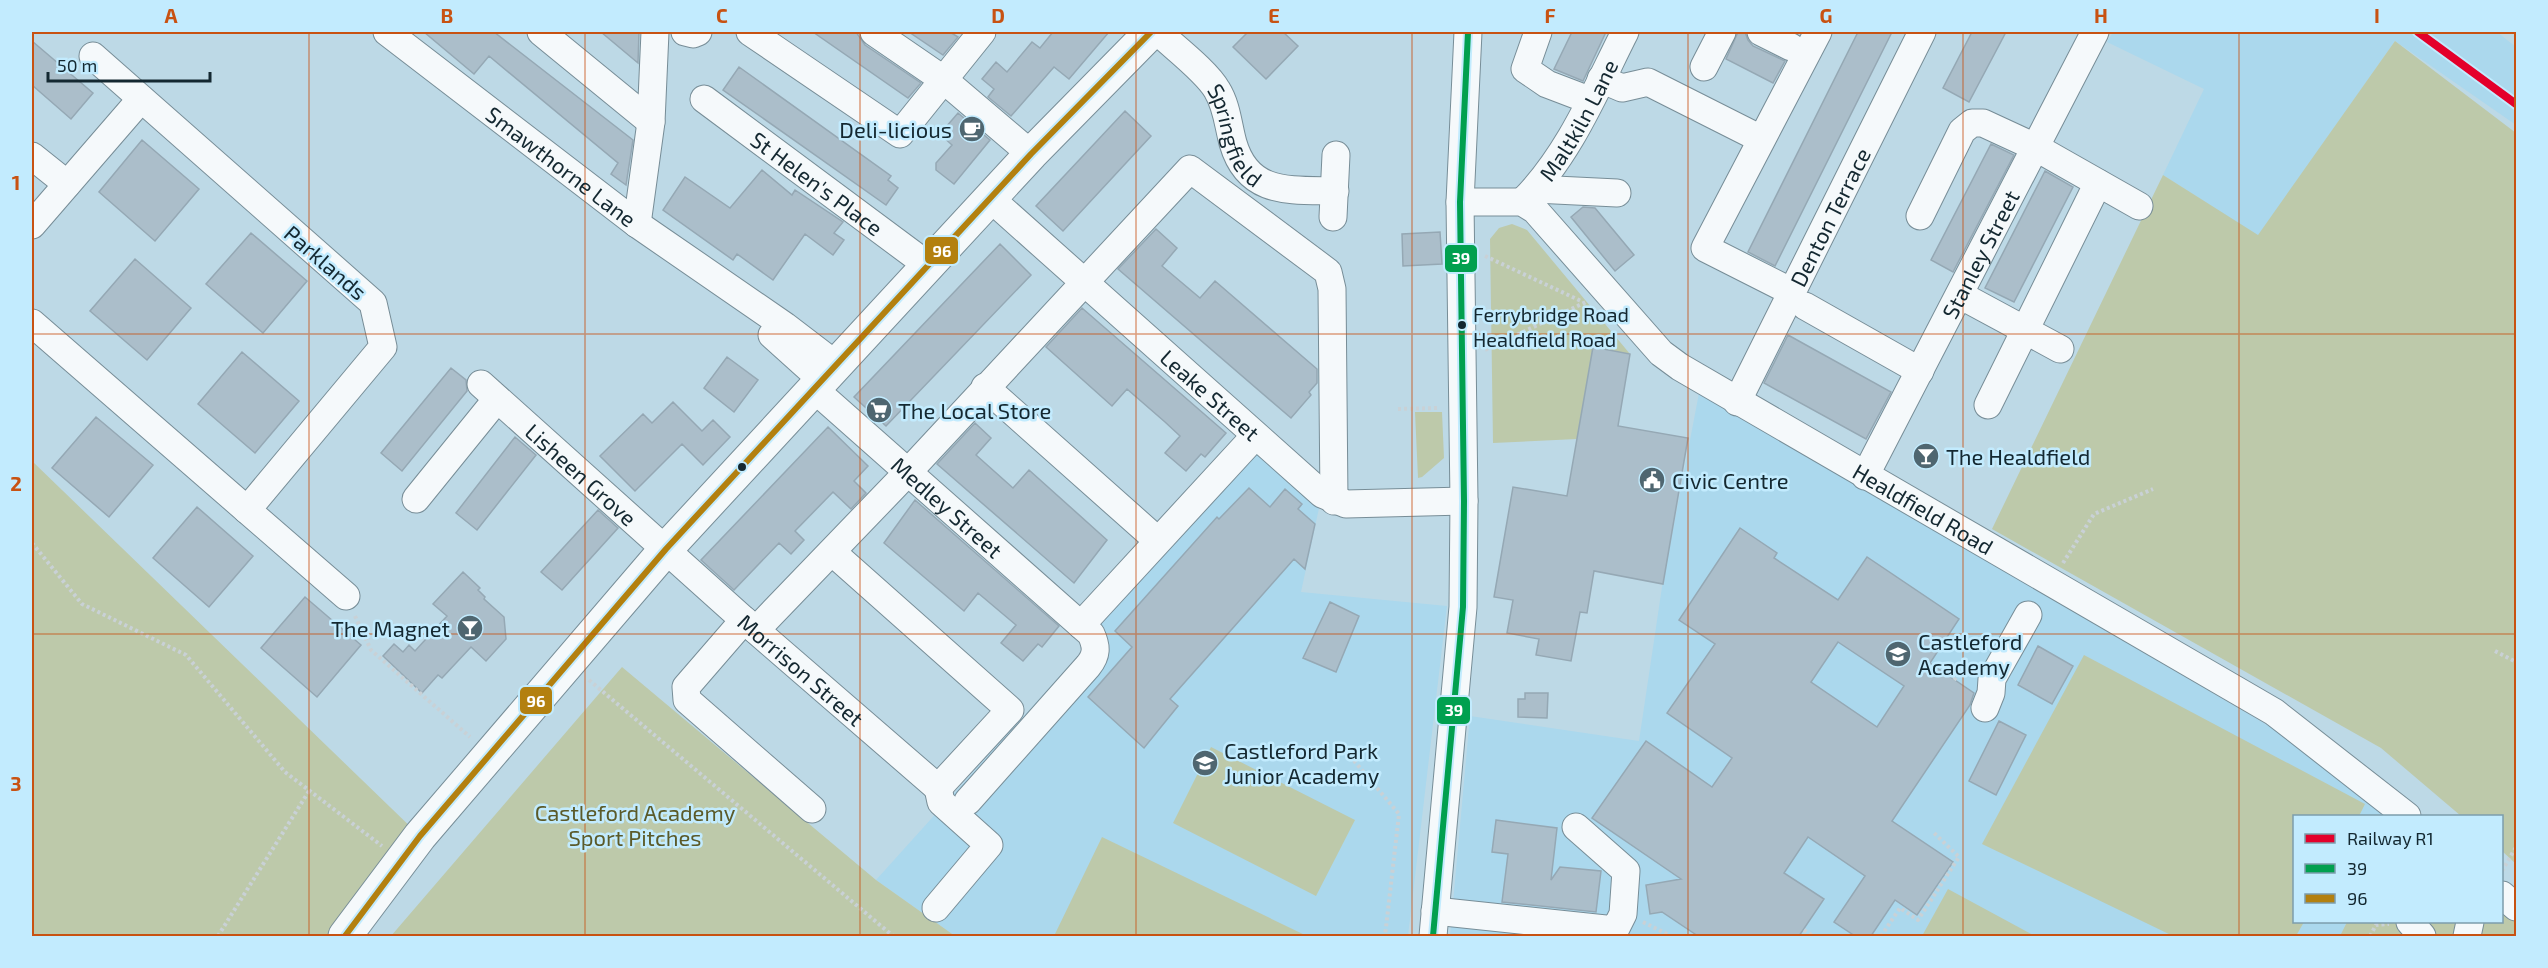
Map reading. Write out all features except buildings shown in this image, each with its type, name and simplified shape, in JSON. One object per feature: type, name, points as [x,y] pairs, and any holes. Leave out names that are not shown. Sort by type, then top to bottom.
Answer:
[{"type":"main road","points":[[345,936],[401,860],[666,549],[930,267],[1031,154],[1149,33]]},
{"type":"street","name":"Smawthorne Lane","points":[[387,32],[637,224],[785,326],[824,378]]},
{"type":"street","points":[[541,32],[651,122]]},
{"type":"street","points":[[637,224],[651,122],[655,32]]},
{"type":"street","points":[[685,32],[693,34],[699,32]]},
{"type":"street","points":[[750,32],[900,134],[982,32]]},
{"type":"street","points":[[874,32],[944,80],[1031,154]]},
{"type":"street","points":[[1468,32],[1460,202],[1463,607],[1434,924],[1614,933],[1623,914],[1626,871],[1576,827]]},
{"type":"street","points":[[1538,32],[1525,69],[1547,84],[1595,89],[1622,88],[1648,82],[1761,139]]},
{"type":"street","name":"Maltkiln Lane","points":[[1529,195],[1564,147],[1625,32]]},
{"type":"street","points":[[1704,67],[1722,32]]},
{"type":"street","points":[[1761,32],[1791,47]]},
{"type":"street","points":[[1818,32],[1705,248],[1799,299],[1920,371]]},
{"type":"street","name":"Denton Terrace","points":[[1737,402],[1799,299],[1922,32]]},
{"type":"street","name":"Stanley Street","points":[[1865,476],[2095,32]]},
{"type":"street","name":"Springfield","points":[[1149,33],[1216,88],[1225,105],[1240,162],[1252,177],[1261,183],[1334,204],[1336,155]]},
{"type":"street","name":"Parklands","points":[[93,56],[373,303],[383,347],[247,510]]},
{"type":"street","points":[[32,225],[141,99]]},
{"type":"street","name":"St Helen's Place","points":[[704,99],[930,267]]},
{"type":"street","points":[[1920,216],[1962,131],[1972,123],[1983,123],[2035,147],[2139,206]]},
{"type":"street","points":[[32,156],[67,184]]},
{"type":"street","points":[[812,809],[687,700],[686,687],[750,625],[832,552],[1190,169],[1328,272],[1332,289],[1334,501],[1346,504],[1464,501]]},
{"type":"street","points":[[1988,405],[2098,183]]},
{"type":"street","points":[[1460,202],[1529,195],[1617,193]]},
{"type":"street","name":"Healdfield Road","points":[[1529,195],[1535,210],[1596,298],[1661,353],[1737,402],[2274,712],[2407,815]]},
{"type":"street","name":"Leake Street","points":[[991,199],[1254,436],[1322,494],[1334,501]]},
{"type":"street","points":[[1960,295],[2060,349]]},
{"type":"street","points":[[32,323],[346,596]]},
{"type":"street","name":"Medley Street","points":[[824,378],[909,471],[1081,625],[1096,645],[1095,658],[968,801]]},
{"type":"street","points":[[985,387],[1157,540]]},
{"type":"street","name":"Lisheen Grove","points":[[416,499],[489,392],[666,549]]},
{"type":"street","points":[[1081,625],[1254,436]]},
{"type":"street","name":"Morrison Street","points":[[666,549],[938,788],[941,802],[988,845],[936,908]]},
{"type":"street","points":[[832,552],[1010,710],[938,788]]},
{"type":"street","points":[[1985,708],[1991,693],[1992,679],[2028,615]]},
{"type":"street","points":[[2503,896],[2517,907]]},
{"type":"street","points":[[2412,923],[2422,936]]},
{"type":"path","points":[[1481,254],[1596,298]]},
{"type":"path","points":[[1483,359],[1488,347],[1596,298]]},
{"type":"path","points":[[1398,409],[1448,408]]},
{"type":"path","points":[[2061,567],[2094,514],[2153,489]]},
{"type":"path","points":[[32,543],[82,604],[186,655],[285,772],[401,860]]},
{"type":"path","points":[[346,596],[371,650],[476,743]]},
{"type":"path","points":[[2495,651],[2517,662]]},
{"type":"path","points":[[587,679],[893,936]]},
{"type":"path","points":[[1350,756],[1399,814],[1385,936]]},
{"type":"path","points":[[218,936],[309,791]]},
{"type":"path","points":[[1881,936],[1900,908],[1918,920],[1959,857],[1933,832]]},
{"type":"path","points":[[2503,871],[2515,855],[2517,848]]},
{"type":"path","points":[[1804,930],[1813,936]]},
{"type":"shaded area","points":[[2113,32],[2497,32],[2516,47],[2516,125],[2395,41],[2258,236],[2163,175],[2204,89],[2107,42]]},
{"type":"shaded area","name":"Castleford Academy","points":[[1699,393],[1829,464],[2038,591],[2286,736],[2385,815],[2293,815],[2293,923],[2346,923],[2340,936],[1450,936],[1470,716],[1639,741],[1662,587]]},
{"type":"shaded area","name":"Castleford Park Junior Academy","points":[[1255,436],[1322,494],[1301,592],[1447,606],[1408,936],[955,936],[876,880],[1087,646],[1074,634]]},
{"type":"green space","points":[[2395,41],[2516,133],[2516,864],[2503,852],[2503,815],[2460,815],[2381,748],[1992,529],[2163,175],[2258,235]]},
{"type":"green space","points":[[1512,224],[1527,230],[1630,354],[1593,348],[1577,439],[1493,443],[1490,239],[1499,228]]},
{"type":"green space","points":[[1415,412],[1442,412],[1444,458],[1418,478]]},
{"type":"green space","points":[[32,461],[420,836],[345,936],[32,936]]},
{"type":"green space","points":[[2084,655],[2365,804],[2360,815],[2293,815],[2293,923],[2303,923],[2296,936],[2173,936],[1982,844]]},
{"type":"green space","name":"Castleford Academy Sport Pitches","points":[[622,667],[876,880],[955,936],[391,936]]},
{"type":"green space","points":[[1211,747],[1355,820],[1316,896],[1173,823]]},
{"type":"green space","points":[[1102,837],[1307,936],[1054,936]]},
{"type":"green space","points":[[1948,889],[2035,936],[1922,936]]},
{"type":"green space","points":[[2503,906],[2516,917],[2516,936],[2340,936],[2346,923],[2503,923]]},
{"type":"railway","points":[[2418,32],[2516,104]]},
{"type":"rail line","name":"R1","points":[[2418,32],[2516,104]]},
{"type":"transit line","name":"96","points":[[345,936],[420,836],[666,549],[1031,154],[1151,32]]},
{"type":"transit line","name":"39","points":[[1433,936],[1463,607],[1460,202],[1468,32]]},
{"type":"place","name":"Deli-licious","points":[[972,129]]},
{"type":"place","name":"Ferrybridge Road Healdfield Road","points":[[1462,325]]},
{"type":"place","name":"The Local Store","points":[[879,410]]},
{"type":"place","name":"The Healdfield","points":[[1926,456]]},
{"type":"place","name":"Civic Centre","points":[[1652,480]]},
{"type":"place","name":"The Magnet","points":[[470,628]]},
{"type":"place","name":"Castleford Academy","points":[[1898,654]]},
{"type":"place","name":"Castleford Park Junior Academy","points":[[1205,763]]}]
